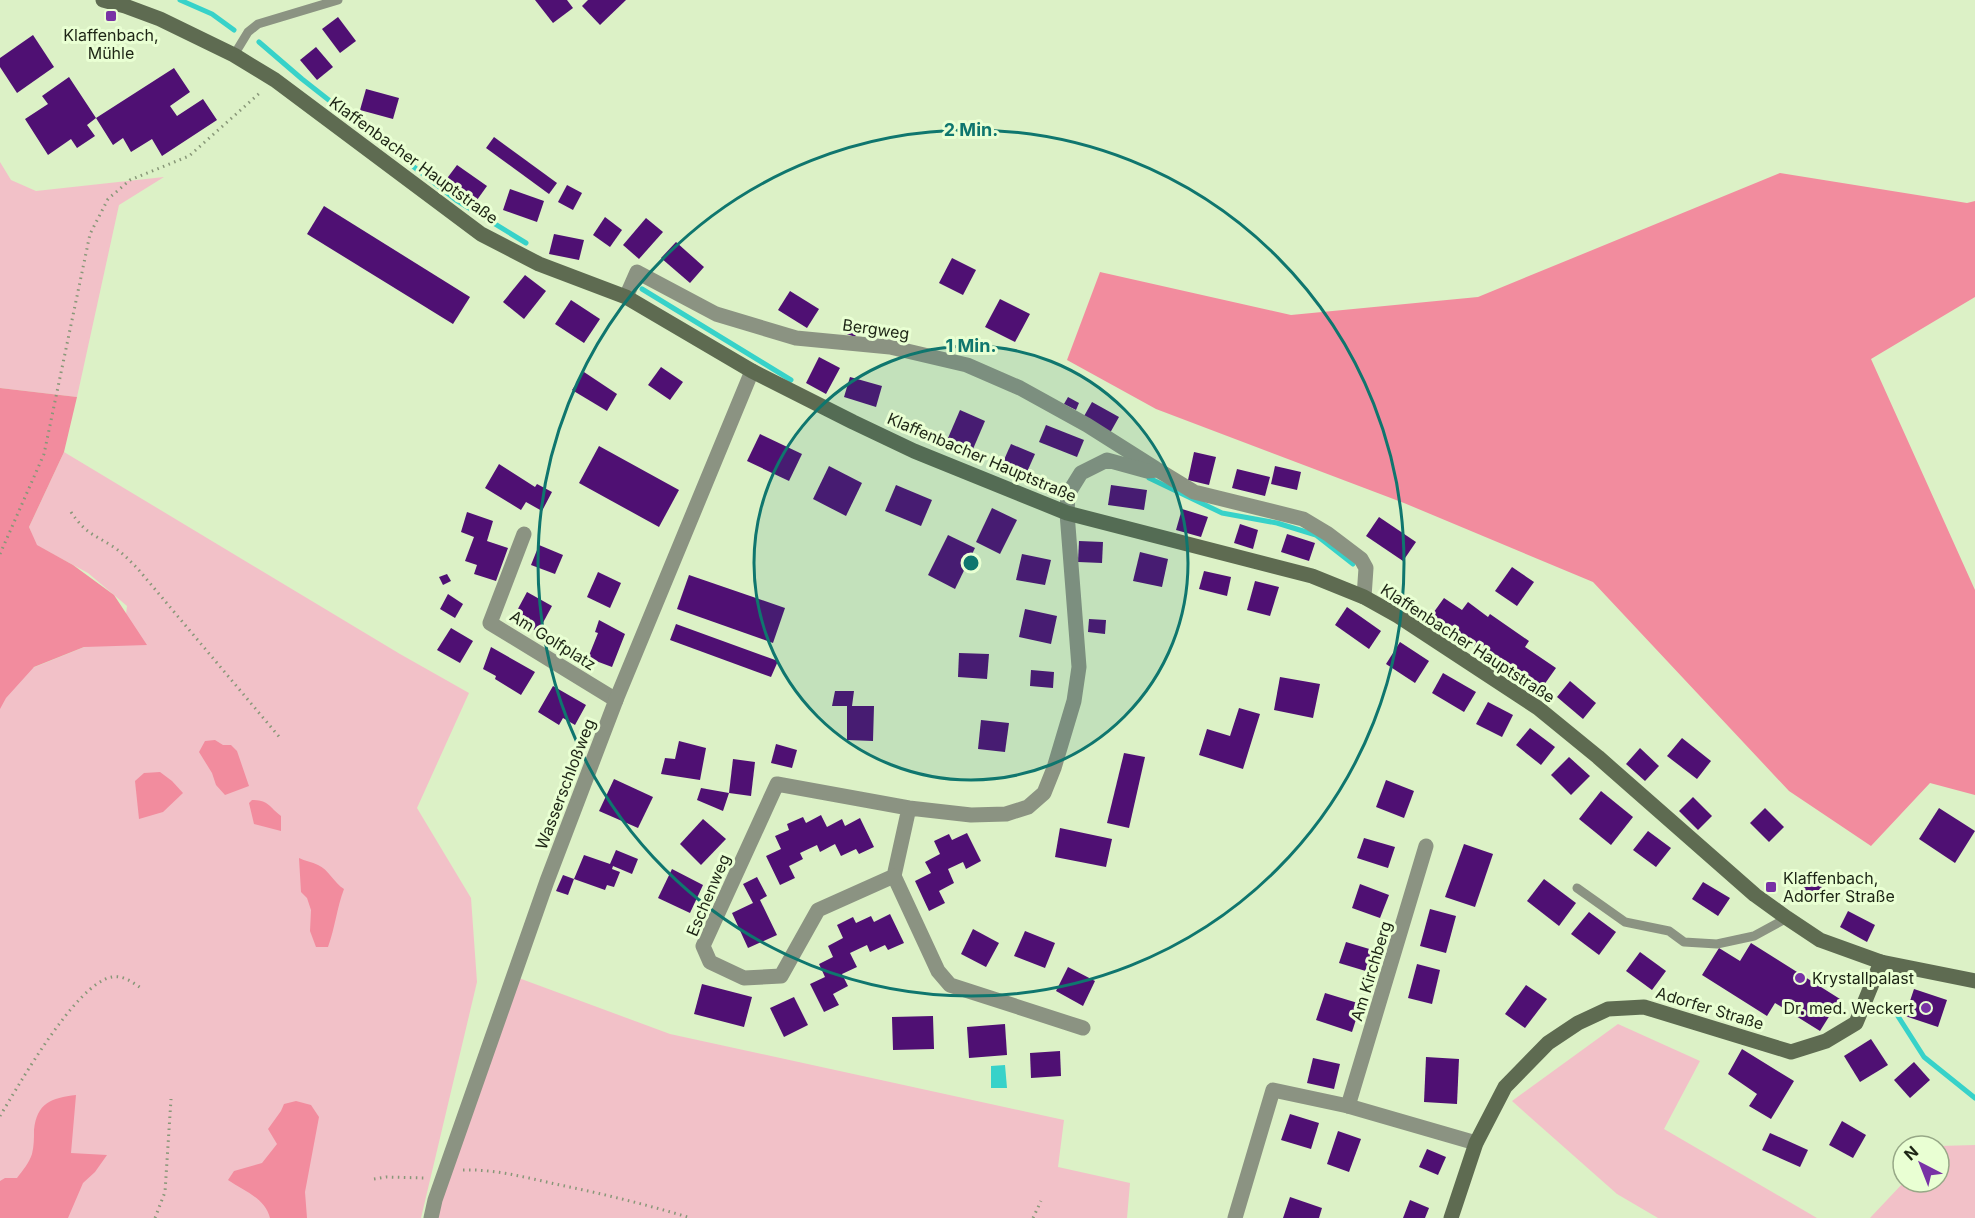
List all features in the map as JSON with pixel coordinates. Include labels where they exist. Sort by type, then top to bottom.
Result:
[{"type":"street","name":"Klaffenbacher Hauptstraße","points":[[103,0],[160,19],[234,55],[275,80],[480,234],[539,264],[626,297],[752,371],[914,451],[1067,513],[1312,576],[1364,597],[1398,616],[1538,708],[1598,757],[1755,895],[1820,940],[1881,962],[1975,981]]},
{"type":"street","name":"Bergweg","points":[[626,297],[637,272],[716,314],[796,338],[890,346],[968,365],[1020,388],[1087,425],[1194,492],[1304,519],[1329,534],[1361,559],[1366,568],[1364,597]]},
{"type":"street","name":"Wasserschloßweg","points":[[431,1218],[435,1200],[547,881],[616,700],[752,371]]},
{"type":"street","name":"Bergweg","points":[[1067,513],[1068,494],[1081,473],[1107,460],[1147,471],[1158,470]]},
{"type":"street","name":"Eschenweg","points":[[894,876],[818,910],[781,976],[744,978],[710,962],[703,946],[777,784],[909,808],[970,814],[1006,814],[1028,807],[1044,793],[1074,701],[1079,667],[1067,513]]},
{"type":"street","name":"Am Golfplatz","points":[[524,534],[490,622],[616,700]]},
{"type":"street","points":[[909,808],[894,876],[938,971],[950,985],[1083,1028]]},
{"type":"street","name":"Am Kirchberg","points":[[1348,1106],[1426,846]]},
{"type":"street","name":"Adorfer Straße","points":[[1451,1218],[1476,1143],[1504,1088],[1548,1043],[1578,1023],[1608,1009],[1644,1007],[1791,1052],[1826,1041],[1856,1023],[1881,962]]},
{"type":"street","points":[[1235,1218],[1273,1090],[1348,1106],[1476,1143]]},
{"type":"lane","points":[[234,55],[248,32],[258,24],[338,0]]},
{"type":"lane","points":[[1576,888],[1625,922],[1669,931],[1684,942],[1717,944],[1754,936],[1787,918]]},
{"type":"path","points":[[0,554],[44,454],[90,234],[108,199],[130,180],[189,156],[275,80]]},
{"type":"path","points":[[71,512],[88,533],[113,546],[138,569],[281,740]]},
{"type":"path","points":[[0,1116],[57,1026],[88,991],[107,978],[117,976],[141,988]]},
{"type":"path","points":[[155,1218],[165,1192],[171,1100]]},
{"type":"path","points":[[374,1179],[386,1177],[435,1179],[468,1170],[487,1170],[590,1191],[691,1218]]},
{"type":"path","points":[[1033,1218],[1041,1201]]},
{"type":"shaded area","points":[[0,162],[11,180],[36,191],[164,177],[119,205],[77,397],[0,388]]},
{"type":"shaded area","points":[[1780,173],[1967,203],[1975,201],[1975,297],[1871,359],[1975,590],[1975,795],[1930,783],[1871,846],[1789,791],[1593,582],[1404,503],[1156,409],[1067,360],[1100,272],[1291,315],[1478,297]]},
{"type":"shaded area","points":[[0,388],[77,397],[64,452],[29,527],[37,545],[73,565],[114,595],[147,645],[84,647],[34,667],[6,698],[0,709]]},
{"type":"shaded area","points":[[64,452],[469,693],[417,808],[471,898],[477,982],[421,1218],[0,1218],[0,681],[124,631],[127,606],[88,573],[36,545],[29,527]]},
{"type":"shaded area","points":[[215,740],[223,745],[231,745],[237,751],[249,786],[225,795],[216,785],[212,773],[199,752],[205,741]]},
{"type":"shaded area","points":[[160,772],[183,793],[163,812],[139,819],[135,781],[144,773]]},
{"type":"shaded area","points":[[252,800],[265,803],[281,816],[281,831],[254,824],[249,803]]},
{"type":"shaded area","points":[[299,858],[322,867],[344,889],[328,947],[316,947],[310,931],[311,910],[307,898],[301,892]]},
{"type":"shaded area","points":[[516,977],[670,1034],[1064,1120],[1058,1167],[1130,1183],[1127,1218],[436,1218]]},
{"type":"shaded area","points":[[1618,1024],[1700,1061],[1664,1129],[1817,1218],[1658,1218],[1617,1194],[1512,1101]]},
{"type":"shaded area","points":[[76,1095],[71,1153],[107,1155],[95,1172],[83,1183],[68,1218],[0,1218],[0,1181],[5,1178],[17,1178],[29,1160],[33,1151],[34,1130],[38,1114],[53,1100]]},
{"type":"shaded area","points":[[296,1101],[311,1105],[319,1117],[305,1192],[307,1218],[270,1218],[259,1200],[228,1180],[234,1171],[262,1163],[277,1144],[268,1129],[284,1104]]},
{"type":"shaded area","points":[[1975,1145],[1975,1218],[1870,1218],[1893,1194],[1951,1194],[1951,1146]]},
{"type":"water","points":[[1005,1065],[1007,1088],[991,1088],[991,1066]]},
{"type":"building","points":[[535,0],[567,0],[573,8],[553,23]]},
{"type":"building","points":[[588,0],[626,0],[600,25],[582,6]]},
{"type":"building","points":[[338,17],[356,41],[340,53],[322,29]]},
{"type":"building","points":[[33,35],[54,67],[17,93],[0,67],[0,58]]},
{"type":"building","points":[[316,47],[333,67],[317,80],[300,60]]},
{"type":"building","points":[[174,68],[190,92],[170,106],[177,116],[203,99],[217,120],[162,156],[152,139],[131,152],[123,138],[113,145],[96,118]]},
{"type":"building","points":[[69,77],[96,118],[87,125],[95,136],[77,148],[71,139],[48,155],[25,119],[48,104],[42,96]]},
{"type":"building","points":[[366,89],[399,98],[393,119],[360,110]]},
{"type":"building","points":[[494,137],[557,183],[549,194],[486,148]]},
{"type":"building","points":[[457,165],[487,186],[472,207],[442,185]]},
{"type":"building","points":[[567,185],[582,193],[573,210],[558,202]]},
{"type":"building","points":[[510,189],[544,201],[537,222],[503,210]]},
{"type":"building","points":[[324,206],[470,297],[453,324],[307,234]]},
{"type":"building","points":[[605,217],[622,230],[610,247],[593,235]]},
{"type":"building","points":[[646,218],[663,232],[639,259],[623,245]]},
{"type":"building","points":[[554,234],[584,240],[579,260],[549,254]]},
{"type":"building","points":[[676,242],[704,267],[690,283],[661,258]]},
{"type":"building","points":[[952,258],[976,270],[963,295],[939,283]]},
{"type":"building","points":[[525,275],[546,291],[524,319],[503,302]]},
{"type":"building","points":[[790,291],[819,309],[807,328],[778,310]]},
{"type":"building","points":[[1000,299],[1030,314],[1015,342],[985,327]]},
{"type":"building","points":[[571,300],[600,319],[584,343],[555,324]]},
{"type":"building","points":[[847,326],[858,330],[855,337],[844,333]]},
{"type":"building","points":[[819,357],[840,368],[826,394],[806,383]]},
{"type":"building","points":[[661,367],[683,382],[670,400],[648,385]]},
{"type":"building","points":[[584,372],[617,394],[607,411],[572,390]]},
{"type":"building","points":[[850,377],[882,386],[876,407],[844,397]]},
{"type":"building","points":[[1068,397],[1079,403],[1076,410],[1064,404]]},
{"type":"building","points":[[1092,402],[1119,417],[1110,433],[1083,418]]},
{"type":"building","points":[[960,410],[985,421],[970,456],[945,445]]},
{"type":"building","points":[[1046,425],[1084,440],[1077,457],[1039,442]]},
{"type":"building","points":[[760,434],[802,454],[789,481],[747,461]]},
{"type":"building","points":[[1011,444],[1035,454],[1023,481],[999,471]]},
{"type":"building","points":[[599,446],[679,490],[659,527],[579,483]]},
{"type":"building","points":[[1194,452],[1216,457],[1209,485],[1188,480]]},
{"type":"building","points":[[499,464],[535,487],[537,484],[552,492],[542,511],[526,502],[521,510],[485,488]]},
{"type":"building","points":[[829,466],[862,483],[846,516],[813,499]]},
{"type":"building","points":[[1275,466],[1301,472],[1297,490],[1271,484]]},
{"type":"building","points":[[1237,469],[1270,477],[1265,496],[1232,488]]},
{"type":"building","points":[[896,485],[932,500],[921,526],[885,511]]},
{"type":"building","points":[[1111,485],[1147,490],[1144,510],[1108,505]]},
{"type":"building","points":[[992,508],[1017,520],[1000,554],[976,542]]},
{"type":"building","points":[[1182,509],[1208,517],[1201,537],[1176,530]]},
{"type":"building","points":[[467,512],[493,521],[487,541],[508,548],[496,581],[474,574],[477,565],[465,561],[474,537],[461,532]]},
{"type":"building","points":[[1379,517],[1416,542],[1403,561],[1366,536]]},
{"type":"building","points":[[1240,524],[1258,530],[1253,549],[1234,543]]},
{"type":"building","points":[[1287,534],[1315,543],[1309,561],[1281,552]]},
{"type":"building","points":[[948,535],[975,548],[955,589],[928,575]]},
{"type":"building","points":[[1079,541],[1103,542],[1102,563],[1078,562]]},
{"type":"building","points":[[539,545],[563,555],[555,574],[531,565]]},
{"type":"building","points":[[1140,552],[1168,559],[1162,587],[1133,581]]},
{"type":"building","points":[[1022,554],[1051,560],[1045,585],[1016,580]]},
{"type":"building","points":[[1512,567],[1534,582],[1517,606],[1495,591]]},
{"type":"building","points":[[1204,571],[1231,577],[1227,596],[1199,589]]},
{"type":"building","points":[[598,572],[621,583],[610,608],[587,597]]},
{"type":"building","points":[[447,574],[451,581],[443,585],[439,577]]},
{"type":"building","points":[[689,575],[785,608],[773,643],[677,609]]},
{"type":"building","points":[[1255,581],[1279,587],[1270,616],[1247,610]]},
{"type":"building","points":[[527,592],[552,606],[538,632],[513,618]]},
{"type":"building","points":[[448,594],[463,604],[455,618],[440,609]]},
{"type":"building","points":[[1444,598],[1462,610],[1468,602],[1488,617],[1490,614],[1529,641],[1525,647],[1556,668],[1539,692],[1431,616]]},
{"type":"building","points":[[1347,607],[1381,631],[1369,649],[1335,625]]},
{"type":"building","points":[[1025,609],[1057,616],[1051,644],[1019,637]]},
{"type":"building","points":[[1089,619],[1106,620],[1105,634],[1088,632]]},
{"type":"building","points":[[599,620],[625,634],[612,667],[588,658],[598,633],[595,632]]},
{"type":"building","points":[[676,624],[778,661],[771,677],[670,640]]},
{"type":"building","points":[[451,628],[473,641],[460,663],[437,650]]},
{"type":"building","points":[[1400,642],[1429,661],[1415,683],[1386,664]]},
{"type":"building","points":[[491,647],[535,672],[521,695],[483,669]]},
{"type":"building","points":[[959,653],[989,654],[987,679],[958,677]]},
{"type":"building","points":[[1031,670],[1054,672],[1053,688],[1030,686]]},
{"type":"building","points":[[1443,673],[1476,692],[1464,712],[1432,693]]},
{"type":"building","points":[[1280,677],[1320,684],[1313,718],[1274,710]]},
{"type":"building","points":[[1570,681],[1596,703],[1583,719],[1557,697]]},
{"type":"building","points":[[553,686],[586,705],[575,725],[563,718],[559,725],[538,712]]},
{"type":"building","points":[[835,691],[854,691],[852,706],[874,706],[873,741],[847,740],[847,706],[832,706]]},
{"type":"building","points":[[1488,702],[1513,715],[1502,737],[1476,724]]},
{"type":"building","points":[[1239,708],[1260,714],[1243,769],[1199,755],[1207,729],[1230,736]]},
{"type":"building","points":[[981,720],[1009,723],[1005,752],[978,749]]},
{"type":"building","points":[[1530,728],[1555,747],[1541,765],[1516,745]]},
{"type":"building","points":[[1682,738],[1711,761],[1697,779],[1667,756]]},
{"type":"building","points":[[679,741],[706,748],[700,780],[661,774],[665,758],[675,759]]},
{"type":"building","points":[[776,744],[797,750],[792,768],[771,763]]},
{"type":"building","points":[[1640,748],[1659,766],[1645,781],[1626,764]]},
{"type":"building","points":[[1124,753],[1145,757],[1129,828],[1107,823]]},
{"type":"building","points":[[1569,757],[1590,776],[1571,795],[1551,775]]},
{"type":"building","points":[[733,759],[755,762],[751,796],[729,793]]},
{"type":"building","points":[[614,779],[653,797],[638,828],[599,811]]},
{"type":"building","points":[[1386,780],[1414,791],[1404,818],[1376,807]]},
{"type":"building","points":[[701,788],[729,793],[723,811],[697,800]]},
{"type":"building","points":[[1601,791],[1633,817],[1611,845],[1579,819]]},
{"type":"building","points":[[1693,797],[1712,816],[1698,830],[1679,811]]},
{"type":"building","points":[[1765,808],[1784,827],[1769,842],[1750,823]]},
{"type":"building","points":[[1939,808],[1975,831],[1955,863],[1919,839]]},
{"type":"building","points":[[821,815],[827,827],[842,819],[845,826],[860,818],[874,847],[859,854],[856,849],[841,856],[835,844],[820,852],[817,845],[800,853],[803,859],[789,866],[795,878],[780,885],[766,856],[781,849],[775,836],[789,830],[787,824],[803,817],[806,823]]},
{"type":"building","points":[[703,819],[726,839],[701,865],[680,844]]},
{"type":"building","points":[[1060,828],[1112,839],[1106,867],[1055,857]]},
{"type":"building","points":[[1648,831],[1671,848],[1656,867],[1633,850]]},
{"type":"building","points":[[967,833],[981,861],[966,869],[963,862],[948,869],[954,883],[939,891],[945,903],[929,911],[915,881],[931,873],[925,862],[940,854],[934,841],[949,834],[952,840]]},
{"type":"building","points":[[1364,838],[1395,847],[1388,868],[1357,858]]},
{"type":"building","points":[[1464,844],[1493,854],[1475,907],[1445,897]]},
{"type":"building","points":[[616,850],[638,859],[632,874],[613,866],[612,869],[620,872],[614,887],[607,885],[605,890],[574,879],[584,855],[610,864]]},
{"type":"building","points":[[672,869],[703,885],[690,913],[658,898]]},
{"type":"building","points":[[1812,872],[1829,894],[1816,904],[1799,882]]},
{"type":"building","points":[[563,875],[574,879],[568,895],[556,891]]},
{"type":"building","points":[[757,877],[767,896],[760,900],[777,935],[748,948],[732,913],[753,903],[743,884]]},
{"type":"building","points":[[1544,879],[1576,903],[1559,926],[1527,901]]},
{"type":"building","points":[[1703,882],[1730,898],[1718,916],[1692,899]]},
{"type":"building","points":[[1360,884],[1389,895],[1380,918],[1352,908]]},
{"type":"building","points":[[1430,909],[1456,916],[1446,953],[1420,946]]},
{"type":"building","points":[[1848,911],[1875,925],[1867,942],[1840,927]]},
{"type":"building","points":[[1589,912],[1616,932],[1599,955],[1571,934]]},
{"type":"building","points":[[890,914],[904,943],[888,950],[885,945],[870,952],[867,945],[850,953],[857,967],[842,974],[848,986],[833,994],[839,1005],[824,1012],[810,984],[825,977],[819,964],[833,957],[828,946],[843,938],[837,925],[853,917],[856,923],[871,916],[874,922]]},
{"type":"building","points":[[973,929],[999,943],[986,967],[961,954]]},
{"type":"building","points":[[1025,931],[1055,943],[1045,968],[1014,956]]},
{"type":"building","points":[[1346,942],[1376,951],[1369,972],[1339,963]]},
{"type":"building","points":[[1751,943],[1840,999],[1820,1031],[1775,1003],[1767,1016],[1702,975],[1719,948],[1740,961]]},
{"type":"building","points":[[1640,952],[1666,971],[1652,990],[1626,971]]},
{"type":"building","points":[[1417,964],[1440,970],[1432,1004],[1408,998]]},
{"type":"building","points":[[1068,967],[1095,981],[1083,1006],[1056,991]]},
{"type":"building","points":[[702,984],[752,997],[744,1027],[694,1014]]},
{"type":"building","points":[[1526,985],[1547,999],[1525,1028],[1505,1014]]},
{"type":"building","name":"Dr. med. Weckert","points":[[1914,989],[1947,1000],[1938,1027],[1905,1016]]},
{"type":"building","points":[[1325,993],[1361,1004],[1352,1032],[1316,1020]]},
{"type":"building","points":[[794,997],[808,1025],[784,1037],[770,1008]]},
{"type":"building","points":[[933,1016],[934,1049],[893,1050],[892,1017]]},
{"type":"building","points":[[1005,1024],[1007,1055],[969,1058],[967,1027]]},
{"type":"building","points":[[1871,1039],[1888,1065],[1860,1082],[1844,1056]]},
{"type":"building","points":[[1742,1049],[1794,1081],[1771,1119],[1749,1106],[1757,1094],[1728,1074]]},
{"type":"building","points":[[1060,1051],[1061,1076],[1031,1078],[1030,1053]]},
{"type":"building","points":[[1426,1057],[1459,1059],[1457,1104],[1424,1102]]},
{"type":"building","points":[[1313,1058],[1340,1064],[1334,1089],[1307,1083]]},
{"type":"building","points":[[1914,1062],[1930,1080],[1910,1098],[1894,1080]]},
{"type":"building","points":[[1290,1114],[1319,1123],[1311,1149],[1281,1140]]},
{"type":"building","points":[[1842,1121],[1866,1135],[1853,1158],[1829,1145]]},
{"type":"building","points":[[1338,1131],[1361,1139],[1349,1172],[1327,1164]]},
{"type":"building","points":[[1770,1133],[1808,1150],[1800,1167],[1762,1150]]},
{"type":"building","points":[[1427,1149],[1446,1157],[1438,1175],[1419,1167]]},
{"type":"building","points":[[1290,1197],[1322,1208],[1319,1218],[1283,1218]]},
{"type":"building","points":[[1410,1200],[1429,1208],[1425,1218],[1403,1218]]},
{"type":"waterway","points":[[180,0],[212,14],[234,30]]},
{"type":"waterway","points":[[259,42],[302,79],[456,200],[526,243]]},
{"type":"waterway","points":[[642,289],[791,380]]},
{"type":"waterway","points":[[1149,478],[1222,513],[1277,523],[1316,535],[1353,564]]},
{"type":"waterway","points":[[1894,1010],[1924,1057],[1975,1098]]},
{"type":"place","name":"Klaffenbach, Mühle","points":[[111,16]]},
{"type":"place","name":"Klaffenbach, Adorfer Straße","points":[[1771,887]]},
{"type":"place","name":"Krystallpalast","points":[[1800,978]]},
{"type":"place","name":"Dr. med. Weckert","points":[[1926,1008]]}]
